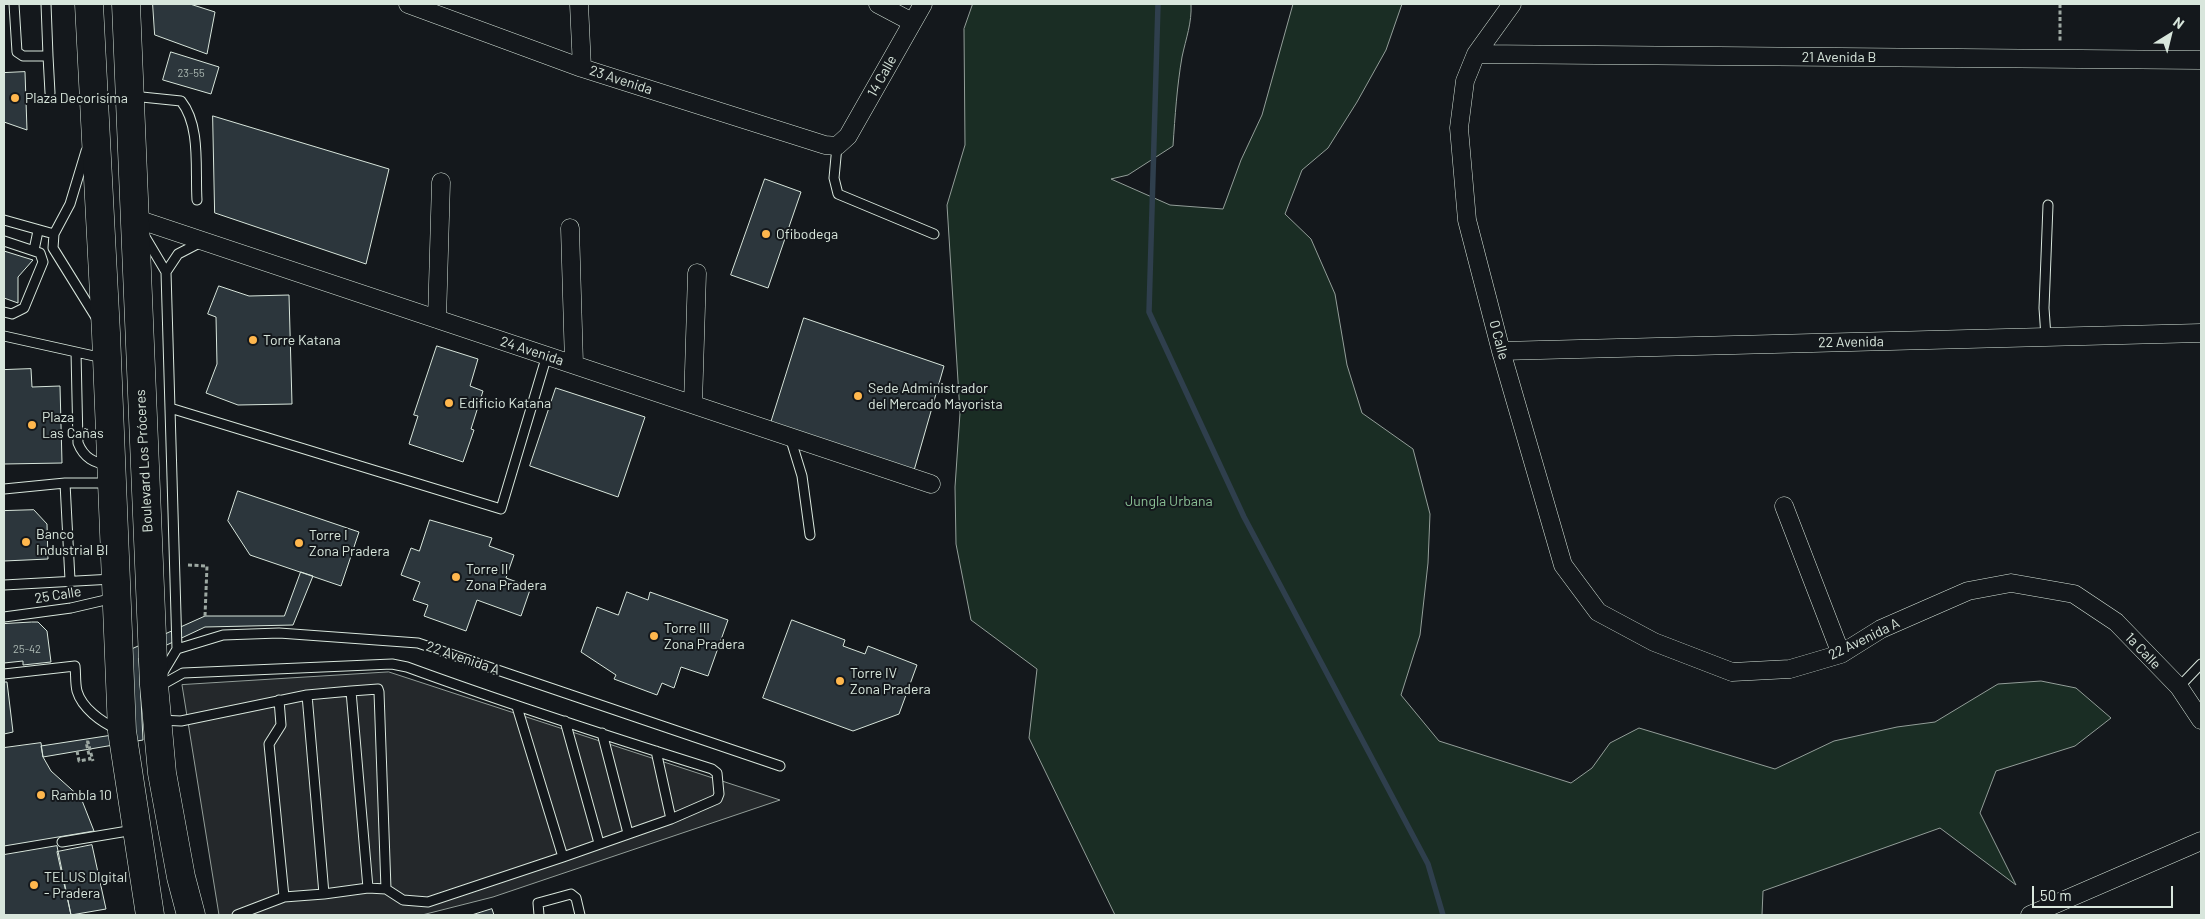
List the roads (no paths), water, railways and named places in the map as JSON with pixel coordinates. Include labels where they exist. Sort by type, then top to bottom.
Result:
[{"type":"highway","points":[[89,4],[122,731],[150,915]]},
{"type":"highway","name":"Boulevard Los Próceres","points":[[126,4],[155,687],[162,773],[181,877],[191,915]]},
{"type":"street","name":"23 Avenida","points":[[408,4],[582,68],[825,145],[837,146]]},
{"type":"street","points":[[579,4],[582,68]]},
{"type":"street","points":[[878,4],[912,22]]},
{"type":"street","name":"14 Calle","points":[[837,146],[848,136],[923,4]]},
{"type":"street","name":"0 Calle","points":[[1512,4],[1476,54],[1465,81],[1460,119],[1462,172],[1467,220],[1501,351],[1564,565],[1598,612],[1654,642]]},
{"type":"street","name":"21 Avenida B","points":[[1476,54],[2201,60]]},
{"type":"street","points":[[437,318],[441,182]]},
{"type":"street","name":"24 Avenida","points":[[134,218],[931,484]]},
{"type":"street","points":[[570,228],[574,364]]},
{"type":"street","points":[[693,404],[696,273]]},
{"type":"street","name":"22 Avenida","points":[[1501,351],[2201,333]]},
{"type":"street","points":[[1784,506],[1841,654]]},
{"type":"street","name":"22 Avenida A","points":[[1654,642],[1732,672],[1790,669],[1841,654],[1881,629],[1968,592],[2011,584],[2074,594]]},
{"type":"street","name":"1a Calle","points":[[2074,594],[2116,622],[2179,687],[2201,720]]},
{"type":"street","points":[[2030,915],[2201,841]]},
{"type":"lane","points":[[14,4],[17,52],[23,56],[48,56]]},
{"type":"lane","points":[[46,4],[50,93]]},
{"type":"lane","points":[[129,96],[181,101],[188,110],[193,127],[197,200]]},
{"type":"lane","points":[[4,336],[76,352],[106,346],[53,248],[54,234],[70,204],[95,122]]},
{"type":"lane","points":[[837,146],[834,178],[838,194],[934,234]]},
{"type":"lane","points":[[2046,337],[2044,308],[2048,205]]},
{"type":"lane","points":[[134,218],[166,272],[178,649],[155,687]]},
{"type":"lane","points":[[4,220],[54,234]]},
{"type":"lane","points":[[34,250],[38,231]]},
{"type":"lane","points":[[4,241],[40,253],[43,262],[24,308],[12,314],[4,312]]},
{"type":"lane","points":[[166,272],[178,254],[203,241]]},
{"type":"lane","points":[[76,352],[78,443],[82,452],[111,474]]},
{"type":"lane","points":[[170,408],[501,509],[547,355]]},
{"type":"lane","points":[[790,436],[802,476],[810,535]]},
{"type":"lane","points":[[4,489],[65,483],[111,474]]},
{"type":"lane","points":[[65,483],[70,580]]},
{"type":"lane","points":[[4,585],[70,580],[116,588]]},
{"type":"lane","name":"25 Calle","points":[[4,616],[71,608],[116,588]]},
{"type":"lane","name":"22 Avenida A","points":[[178,649],[223,635],[279,633],[418,643],[780,766]]},
{"type":"lane","points":[[155,687],[183,673],[392,664],[407,667],[517,707],[565,720],[712,769],[717,773],[719,794],[717,799],[671,819],[599,843],[563,858],[428,902],[404,900],[386,889],[368,888],[284,897],[237,915]]},
{"type":"lane","points":[[2179,687],[2201,664]]},
{"type":"lane","points":[[4,674],[75,666],[77,691],[85,704],[108,725],[122,731]]},
{"type":"lane","points":[[158,720],[181,721],[307,694],[378,689],[386,889]]},
{"type":"lane","points":[[351,690],[368,888]]},
{"type":"lane","points":[[307,694],[324,894]]},
{"type":"lane","points":[[279,700],[281,725],[269,744],[284,897]]},
{"type":"lane","points":[[517,707],[563,858]]},
{"type":"lane","points":[[565,720],[599,843]]},
{"type":"lane","points":[[602,733],[628,833]]},
{"type":"lane","points":[[656,751],[671,819]]},
{"type":"lane","points":[[62,842],[136,830]]},
{"type":"lane","points":[[539,915],[538,902],[571,894],[576,898],[580,915]]},
{"type":"waterway","points":[[1158,4],[1149,312],[1244,517],[1428,864],[1443,915]]},
{"type":"place","name":"Plaza Decorisíma","points":[[15,98]]},
{"type":"place","name":"Ofibodega","points":[[766,234]]},
{"type":"place","name":"Torre Katana","points":[[253,340]]},
{"type":"place","name":"Sede Administrador del Mercado Mayorista","points":[[858,396]]},
{"type":"place","name":"Edificio Katana","points":[[449,403]]},
{"type":"place","name":"Plaza Las Cañas","points":[[32,425]]},
{"type":"place","name":"Banco Industrial BI","points":[[26,542]]},
{"type":"place","name":"Torre I Zona Pradera","points":[[299,543]]},
{"type":"place","name":"Torre II Zona Pradera","points":[[456,577]]},
{"type":"place","name":"Torre III Zona Pradera","points":[[654,636]]},
{"type":"place","name":"Torre IV Zona Pradera","points":[[840,681]]},
{"type":"place","name":"Rambla 10","points":[[41,795]]},
{"type":"place","name":"TELUS DIgital - Pradera","points":[[34,885]]},
{"type":"park label","name":"Jungla Urbana","points":[[1169,501]]}]
